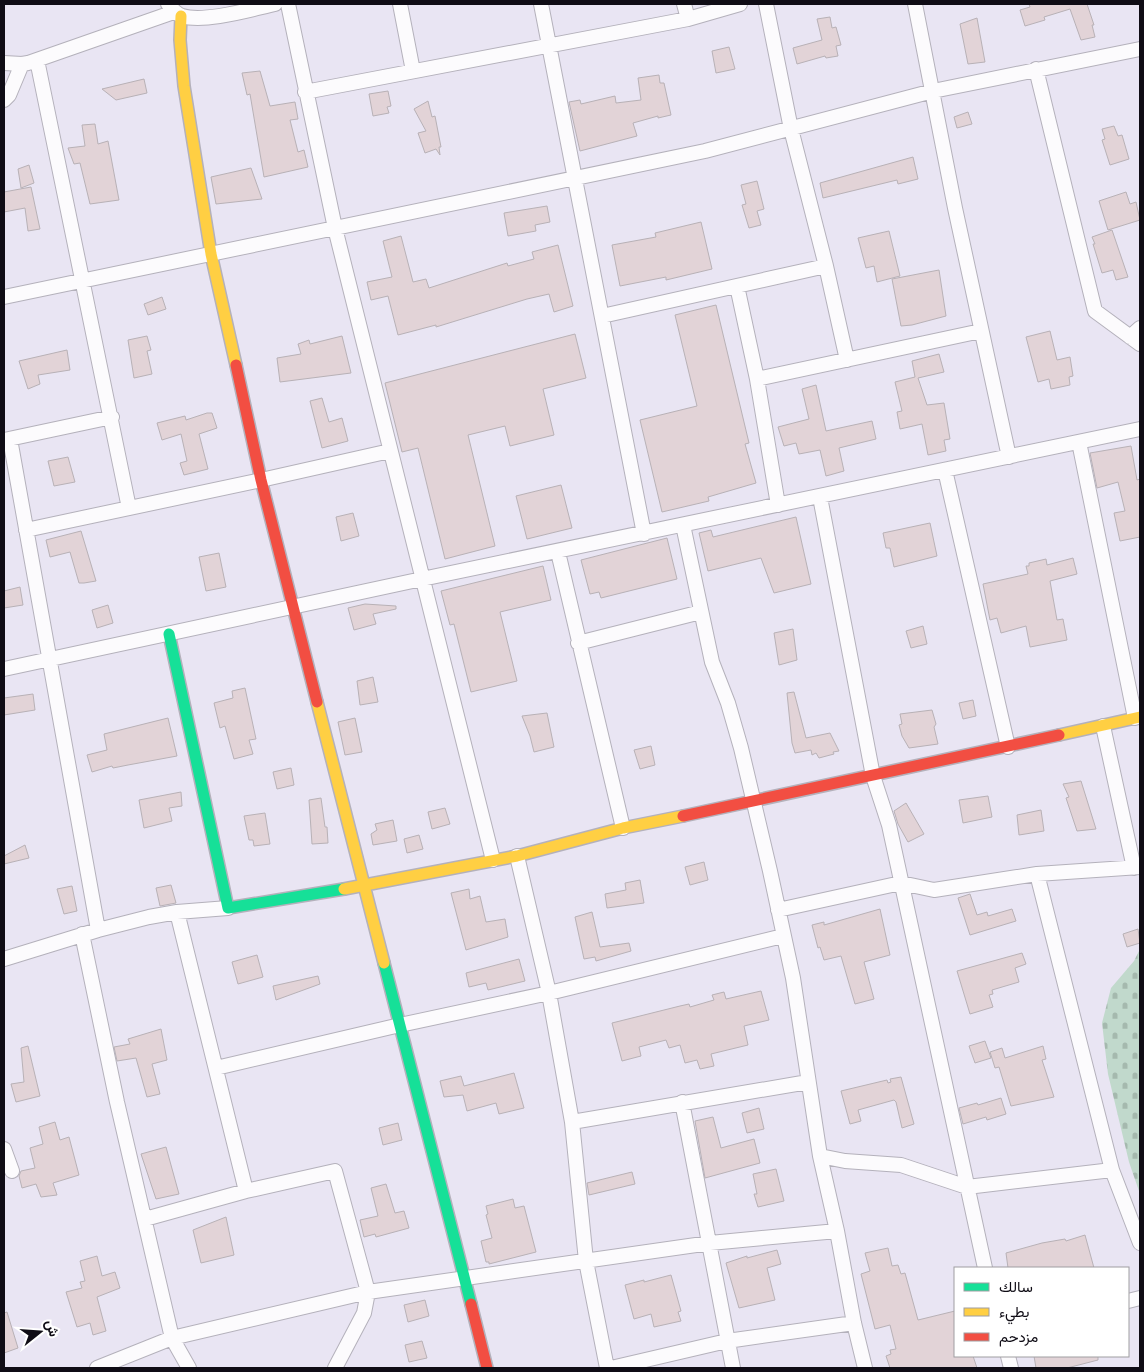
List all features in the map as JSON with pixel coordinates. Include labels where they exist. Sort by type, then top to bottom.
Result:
[{"type":"street","points":[[4,63],[22,64],[37,60],[175,11],[200,18],[230,14],[275,4]]},
{"type":"street","points":[[288,4],[335,228],[492,860]]},
{"type":"street","points":[[400,4],[413,71]]},
{"type":"street","points":[[541,4],[644,534]]},
{"type":"street","points":[[684,4],[688,19]]},
{"type":"street","points":[[305,92],[688,19],[740,4]]},
{"type":"street","points":[[766,4],[791,129],[826,266],[847,360]]},
{"type":"street","points":[[915,4],[981,331],[1009,457]]},
{"type":"street","points":[[175,11],[180,40],[184,86],[211,254],[261,480],[488,1368]]},
{"type":"street","points":[[4,297],[705,152],[933,90],[1140,49]]},
{"type":"street","points":[[37,60],[112,417],[129,508]]},
{"type":"street","points":[[4,100],[9,95],[22,64]]},
{"type":"street","points":[[1036,69],[1095,311],[1137,336]]},
{"type":"street","points":[[602,316],[826,266]]},
{"type":"street","points":[[737,286],[757,379],[778,505]]},
{"type":"street","points":[[757,379],[981,331]]},
{"type":"street","points":[[98,930],[26,530],[7,439],[112,417]]},
{"type":"street","points":[[4,669],[422,579],[1140,429]]},
{"type":"street","points":[[4,959],[82,934],[178,912],[228,908],[364,886],[517,856],[623,828],[754,802],[1138,718],[1079,442]]},
{"type":"street","points":[[26,530],[261,480],[390,450]]},
{"type":"street","points":[[945,470],[1008,747]]},
{"type":"street","points":[[820,496],[873,776],[890,825],[985,1267]]},
{"type":"street","points":[[684,525],[712,662],[728,703],[742,748],[793,978],[820,1156],[837,1231],[854,1323],[866,1368]]},
{"type":"street","points":[[558,552],[623,828]]},
{"type":"street","points":[[578,643],[701,612]]},
{"type":"street","points":[[169,634],[228,908]]},
{"type":"street","points":[[778,910],[901,883],[934,890],[1036,874],[1137,868],[1103,726]]},
{"type":"street","points":[[517,856],[549,993],[572,1122],[586,1261],[607,1368]]},
{"type":"street","points":[[1036,874],[1112,1170],[1140,1243]]},
{"type":"street","points":[[178,912],[246,1191]]},
{"type":"street","points":[[82,934],[98,1014],[172,1338],[189,1368]]},
{"type":"street","points":[[216,1068],[400,1025],[549,993],[783,936]]},
{"type":"street","points":[[572,1122],[808,1082]]},
{"type":"street","points":[[682,1102],[733,1368]]},
{"type":"street","points":[[4,1149],[12,1171]]},
{"type":"street","points":[[820,1156],[844,1161],[901,1165],[967,1187],[1112,1170]]},
{"type":"street","points":[[144,1220],[246,1191],[335,1171],[368,1292],[364,1313],[335,1368]]},
{"type":"street","points":[[97,1368],[172,1338],[368,1292],[710,1243],[837,1231]]},
{"type":"street","points":[[611,1368],[727,1341],[854,1323]]},
{"type":"green space","points":[[1140,949],[1140,1194],[1129,1162],[1108,1074],[1102,1023],[1111,988],[1134,961]]},
{"type":"building","points":[[1029,4],[1087,4],[1094,25],[1092,25],[1095,37],[1081,40],[1070,9],[1044,17],[1045,20],[1025,26],[1020,10],[1030,7]]},
{"type":"building","points":[[830,17],[832,28],[836,27],[841,45],[836,46],[838,56],[826,58],[825,56],[797,64],[793,48],[822,40],[817,19]]},
{"type":"building","points":[[977,18],[985,62],[968,64],[960,24]]},
{"type":"building","points":[[729,47],[735,69],[716,73],[712,51]]},
{"type":"building","points":[[260,71],[270,106],[295,102],[298,119],[290,120],[298,152],[304,150],[308,167],[264,177],[250,94],[247,95],[242,73]]},
{"type":"building","points":[[659,75],[660,83],[664,83],[671,115],[658,118],[658,116],[633,123],[637,136],[580,151],[569,102],[580,100],[581,104],[615,96],[616,103],[641,100],[638,78]]},
{"type":"building","points":[[144,79],[147,93],[116,100],[102,89]]},
{"type":"building","points":[[388,91],[391,106],[387,107],[389,113],[373,116],[369,94]]},
{"type":"building","points":[[428,101],[432,117],[435,116],[441,147],[439,147],[440,155],[436,149],[425,153],[418,133],[426,131],[414,109]]},
{"type":"building","points":[[968,112],[972,124],[957,128],[954,117]]},
{"type":"building","points":[[95,124],[98,144],[108,141],[119,200],[90,204],[80,163],[74,164],[68,148],[85,146],[82,125]]},
{"type":"building","points":[[1114,126],[1118,136],[1122,135],[1129,159],[1110,165],[1102,140],[1105,139],[1102,129]]},
{"type":"building","points":[[913,157],[918,179],[898,184],[897,180],[823,198],[820,183]]},
{"type":"building","points":[[29,165],[34,183],[21,188],[18,169]]},
{"type":"building","points":[[251,168],[262,199],[216,204],[211,177]]},
{"type":"building","points":[[757,181],[764,209],[757,211],[761,225],[749,228],[742,205],[746,204],[741,185]]},
{"type":"building","points":[[31,187],[40,229],[28,231],[25,208],[4,212],[4,192]]},
{"type":"building","points":[[1126,192],[1130,204],[1136,202],[1140,220],[1108,230],[1099,201]]},
{"type":"building","points":[[547,206],[550,222],[535,225],[536,231],[508,236],[504,213]]},
{"type":"building","points":[[701,222],[712,269],[666,280],[666,277],[620,286],[612,245],[656,237],[655,233]]},
{"type":"building","points":[[1112,230],[1128,277],[1116,280],[1113,270],[1102,273],[1092,237]]},
{"type":"building","points":[[889,231],[900,276],[877,282],[874,266],[866,268],[858,238]]},
{"type":"building","points":[[401,236],[413,282],[426,279],[429,288],[507,263],[508,266],[534,259],[532,252],[558,245],[573,306],[554,312],[549,294],[436,327],[436,325],[398,335],[388,296],[371,300],[367,282],[392,277],[383,241]]},
{"type":"building","points":[[939,270],[946,316],[901,326],[892,279]]},
{"type":"building","points":[[162,297],[166,309],[148,315],[144,304]]},
{"type":"building","points":[[716,305],[749,443],[745,444],[756,483],[708,497],[709,501],[662,512],[640,420],[697,406],[675,315]]},
{"type":"building","points":[[1050,331],[1057,360],[1070,357],[1073,376],[1069,377],[1070,385],[1051,389],[1049,379],[1038,382],[1026,337]]},
{"type":"building","points":[[575,334],[586,378],[543,389],[554,435],[510,446],[505,426],[468,435],[495,546],[445,559],[418,448],[402,452],[385,383]]},
{"type":"building","points":[[147,336],[151,350],[147,351],[152,374],[134,378],[128,340]]},
{"type":"building","points":[[342,336],[351,373],[280,382],[277,358],[301,354],[298,344],[309,340],[310,344]]},
{"type":"building","points":[[67,350],[70,370],[38,375],[40,384],[28,389],[19,361]]},
{"type":"building","points":[[939,354],[944,372],[918,378],[927,405],[944,403],[950,439],[944,440],[946,451],[928,455],[922,424],[900,429],[897,412],[902,411],[895,382],[915,377],[912,361]]},
{"type":"building","points":[[816,385],[826,431],[872,421],[876,439],[839,448],[844,471],[826,476],[820,450],[799,454],[796,443],[784,446],[778,427],[809,419],[802,389]]},
{"type":"building","points":[[322,398],[329,422],[342,418],[348,441],[322,448],[310,401]]},
{"type":"building","points":[[212,413],[217,428],[199,434],[208,469],[184,475],[180,463],[187,461],[181,434],[162,440],[157,423],[185,416],[186,420]]},
{"type":"building","points":[[1131,446],[1137,480],[1140,479],[1140,537],[1120,541],[1114,513],[1125,511],[1118,482],[1097,488],[1090,453]]},
{"type":"building","points":[[68,457],[75,482],[54,486],[48,461]]},
{"type":"building","points":[[561,485],[572,528],[527,539],[516,496]]},
{"type":"building","points":[[353,513],[359,536],[341,541],[336,517]]},
{"type":"building","points":[[796,517],[811,584],[774,593],[761,558],[708,571],[699,533],[711,530],[713,537]]},
{"type":"building","points":[[930,523],[937,556],[894,567],[890,548],[886,548],[883,533]]},
{"type":"building","points":[[81,531],[96,581],[79,583],[70,552],[50,557],[46,540]]},
{"type":"building","points":[[667,538],[677,579],[601,598],[599,592],[590,594],[581,560]]},
{"type":"building","points":[[219,553],[226,587],[206,591],[199,557]]},
{"type":"building","points":[[1073,558],[1077,574],[1050,581],[1057,620],[1063,619],[1067,640],[1030,647],[1026,626],[1001,633],[997,618],[990,620],[983,584],[1028,574],[1026,566],[1029,566],[1029,563],[1046,559],[1047,565]]},
{"type":"building","points":[[543,566],[551,600],[500,612],[517,681],[471,692],[454,624],[450,625],[441,591]]},
{"type":"building","points":[[20,587],[23,605],[4,608],[4,591]]},
{"type":"building","points":[[365,604],[396,606],[396,609],[373,614],[376,624],[354,630],[348,608]]},
{"type":"building","points":[[108,605],[113,623],[97,628],[92,610]]},
{"type":"building","points":[[923,626],[927,644],[911,648],[906,631]]},
{"type":"building","points":[[793,629],[797,660],[779,665],[774,633]]},
{"type":"building","points":[[373,677],[378,702],[360,705],[357,681]]},
{"type":"building","points":[[245,688],[256,739],[249,740],[253,754],[234,759],[225,726],[220,728],[214,703],[233,698],[232,691]]},
{"type":"building","points":[[794,692],[806,738],[830,733],[839,751],[819,758],[816,753],[812,755],[811,750],[795,753],[792,743],[787,693]]},
{"type":"building","points":[[33,694],[35,710],[4,715],[4,698]]},
{"type":"building","points":[[973,700],[976,716],[963,719],[959,703]]},
{"type":"building","points":[[932,710],[936,724],[934,727],[938,744],[909,748],[902,736],[899,725],[902,724],[900,714]]},
{"type":"building","points":[[547,713],[554,747],[534,752],[522,716]]},
{"type":"building","points":[[168,718],[177,756],[113,768],[112,766],[92,772],[87,755],[107,750],[104,734]]},
{"type":"building","points":[[355,718],[362,752],[345,755],[338,722]]},
{"type":"building","points":[[651,746],[655,765],[640,769],[634,750]]},
{"type":"building","points":[[291,768],[294,785],[277,789],[273,772]]},
{"type":"building","points":[[1081,781],[1096,829],[1077,831],[1066,798],[1069,797],[1063,784]]},
{"type":"building","points":[[181,792],[182,806],[169,808],[172,821],[144,828],[139,800]]},
{"type":"building","points":[[988,796],[992,817],[963,823],[959,800]]},
{"type":"building","points":[[321,798],[328,843],[312,844],[309,800]]},
{"type":"building","points":[[906,803],[924,834],[908,842],[898,824],[894,811]]},
{"type":"building","points":[[445,808],[450,824],[432,829],[428,812]]},
{"type":"building","points":[[1041,810],[1044,831],[1019,835],[1017,815]]},
{"type":"building","points":[[265,813],[270,844],[254,846],[253,840],[249,840],[244,816]]},
{"type":"building","points":[[393,820],[397,841],[373,845],[371,834],[377,830],[375,824]]},
{"type":"building","points":[[419,835],[423,849],[407,853],[404,839]]},
{"type":"building","points":[[25,845],[29,858],[4,864],[4,856]]},
{"type":"building","points":[[704,862],[708,880],[690,885],[685,867]]},
{"type":"building","points":[[640,880],[644,903],[607,908],[605,894],[626,890],[625,883]]},
{"type":"building","points":[[171,885],[176,903],[160,906],[156,888]]},
{"type":"building","points":[[72,886],[77,911],[64,914],[57,889]]},
{"type":"building","points":[[469,889],[470,899],[480,896],[486,922],[505,919],[508,937],[466,950],[451,893]]},
{"type":"building","points":[[970,894],[977,915],[987,912],[988,916],[1012,909],[1016,921],[970,935],[958,898]]},
{"type":"building","points":[[880,909],[890,955],[864,962],[874,999],[855,1004],[841,956],[824,960],[820,947],[818,948],[812,925],[824,922],[824,925]]},
{"type":"building","points":[[592,912],[600,947],[629,943],[631,951],[596,961],[595,957],[584,959],[575,917]]},
{"type":"building","points":[[1138,929],[1140,943],[1127,947],[1123,934]]},
{"type":"building","points":[[1022,953],[1026,964],[1015,968],[1019,982],[992,990],[993,994],[989,995],[993,1007],[970,1014],[957,971]]},
{"type":"building","points":[[257,955],[263,977],[238,984],[232,962]]},
{"type":"building","points":[[519,959],[525,981],[488,990],[486,983],[469,987],[466,973]]},
{"type":"building","points":[[318,976],[320,984],[276,1000],[273,986]]},
{"type":"building","points":[[761,991],[769,1020],[744,1026],[748,1045],[711,1054],[714,1066],[700,1069],[697,1060],[685,1063],[680,1045],[669,1048],[666,1040],[639,1047],[641,1056],[622,1061],[612,1023],[689,1004],[690,1007],[714,1000],[712,995],[724,992],[726,999]]},
{"type":"building","points":[[161,1029],[167,1060],[152,1064],[160,1094],[147,1097],[136,1058],[117,1061],[114,1047],[130,1044],[128,1039]]},
{"type":"building","points":[[985,1041],[991,1058],[975,1063],[969,1046]]},
{"type":"building","points":[[28,1046],[40,1096],[16,1102],[11,1084],[24,1082],[21,1048]]},
{"type":"building","points":[[1043,1046],[1046,1059],[1042,1060],[1054,1097],[1011,1106],[999,1067],[995,1068],[990,1052],[1002,1048],[1005,1058]]},
{"type":"building","points":[[514,1073],[524,1108],[499,1114],[496,1103],[467,1111],[463,1095],[444,1097],[440,1081],[461,1076],[464,1086]]},
{"type":"building","points":[[901,1077],[914,1124],[902,1128],[894,1100],[858,1110],[861,1121],[850,1124],[841,1091],[887,1080],[888,1083],[891,1082],[890,1079]]},
{"type":"building","points":[[1001,1098],[1006,1114],[987,1120],[986,1117],[963,1124],[959,1108]]},
{"type":"building","points":[[759,1108],[764,1129],[747,1133],[742,1113]]},
{"type":"building","points":[[713,1117],[721,1148],[754,1139],[760,1163],[705,1178],[695,1121]]},
{"type":"building","points":[[55,1122],[60,1140],[69,1137],[79,1175],[53,1183],[57,1195],[41,1197],[36,1184],[22,1188],[19,1176],[21,1171],[35,1168],[30,1148],[43,1144],[39,1127]]},
{"type":"building","points":[[398,1123],[402,1140],[383,1145],[379,1128]]},
{"type":"building","points":[[166,1147],[179,1194],[156,1199],[141,1154]]},
{"type":"building","points":[[776,1169],[784,1201],[758,1207],[754,1194],[757,1194],[753,1174]]},
{"type":"building","points":[[632,1172],[635,1184],[589,1195],[587,1183]]},
{"type":"building","points":[[386,1184],[395,1213],[404,1211],[409,1228],[376,1237],[375,1234],[364,1237],[360,1220],[378,1216],[371,1188]]},
{"type":"building","points":[[513,1199],[515,1208],[524,1206],[536,1252],[489,1264],[489,1262],[486,1262],[481,1241],[492,1238],[486,1215],[488,1214],[486,1206]]},
{"type":"building","points":[[226,1217],[234,1255],[201,1263],[193,1230]]},
{"type":"building","points":[[1085,1235],[1094,1267],[1008,1267],[1006,1253],[1042,1243],[1065,1239],[1066,1241]]},
{"type":"building","points":[[888,1248],[892,1266],[898,1265],[901,1274],[905,1273],[918,1320],[954,1311],[954,1357],[973,1357],[977,1368],[890,1368],[886,1356],[891,1354],[890,1350],[896,1349],[890,1325],[875,1329],[861,1274],[870,1271],[865,1253]]},
{"type":"building","points":[[777,1250],[781,1264],[767,1268],[775,1300],[739,1308],[726,1263],[747,1256],[747,1258]]},
{"type":"building","points":[[97,1256],[102,1276],[115,1272],[120,1288],[97,1297],[106,1331],[93,1335],[90,1323],[77,1327],[66,1292],[82,1288],[80,1282],[85,1281],[80,1261]]},
{"type":"building","points":[[671,1275],[681,1311],[678,1312],[681,1321],[654,1327],[651,1314],[634,1319],[625,1285]]},
{"type":"building","points":[[425,1300],[429,1316],[408,1322],[404,1305]]},
{"type":"building","points":[[7,1312],[18,1348],[4,1353],[4,1313]]},
{"type":"building","points":[[422,1341],[427,1358],[409,1362],[405,1345]]},
{"type":"building","points":[[1034,1357],[1098,1357],[1098,1360],[1067,1368],[1036,1368]]},
{"type":"traffic: fast","points":[[169,634],[228,908],[344,889]]},
{"type":"traffic: fast","points":[[384,963],[471,1304]]},
{"type":"traffic: slow","points":[[181,16],[180,40],[184,86],[211,254],[236,365]]},
{"type":"traffic: slow","points":[[317,702],[384,963]]},
{"type":"traffic: slow","points":[[1059,735],[1140,717]]},
{"type":"traffic: slow","points":[[344,889],[517,856],[623,828],[683,816]]},
{"type":"traffic: jam","points":[[236,365],[261,480],[317,702]]},
{"type":"traffic: jam","points":[[683,816],[1059,735]]},
{"type":"traffic: jam","points":[[471,1304],[487,1368]]}]
